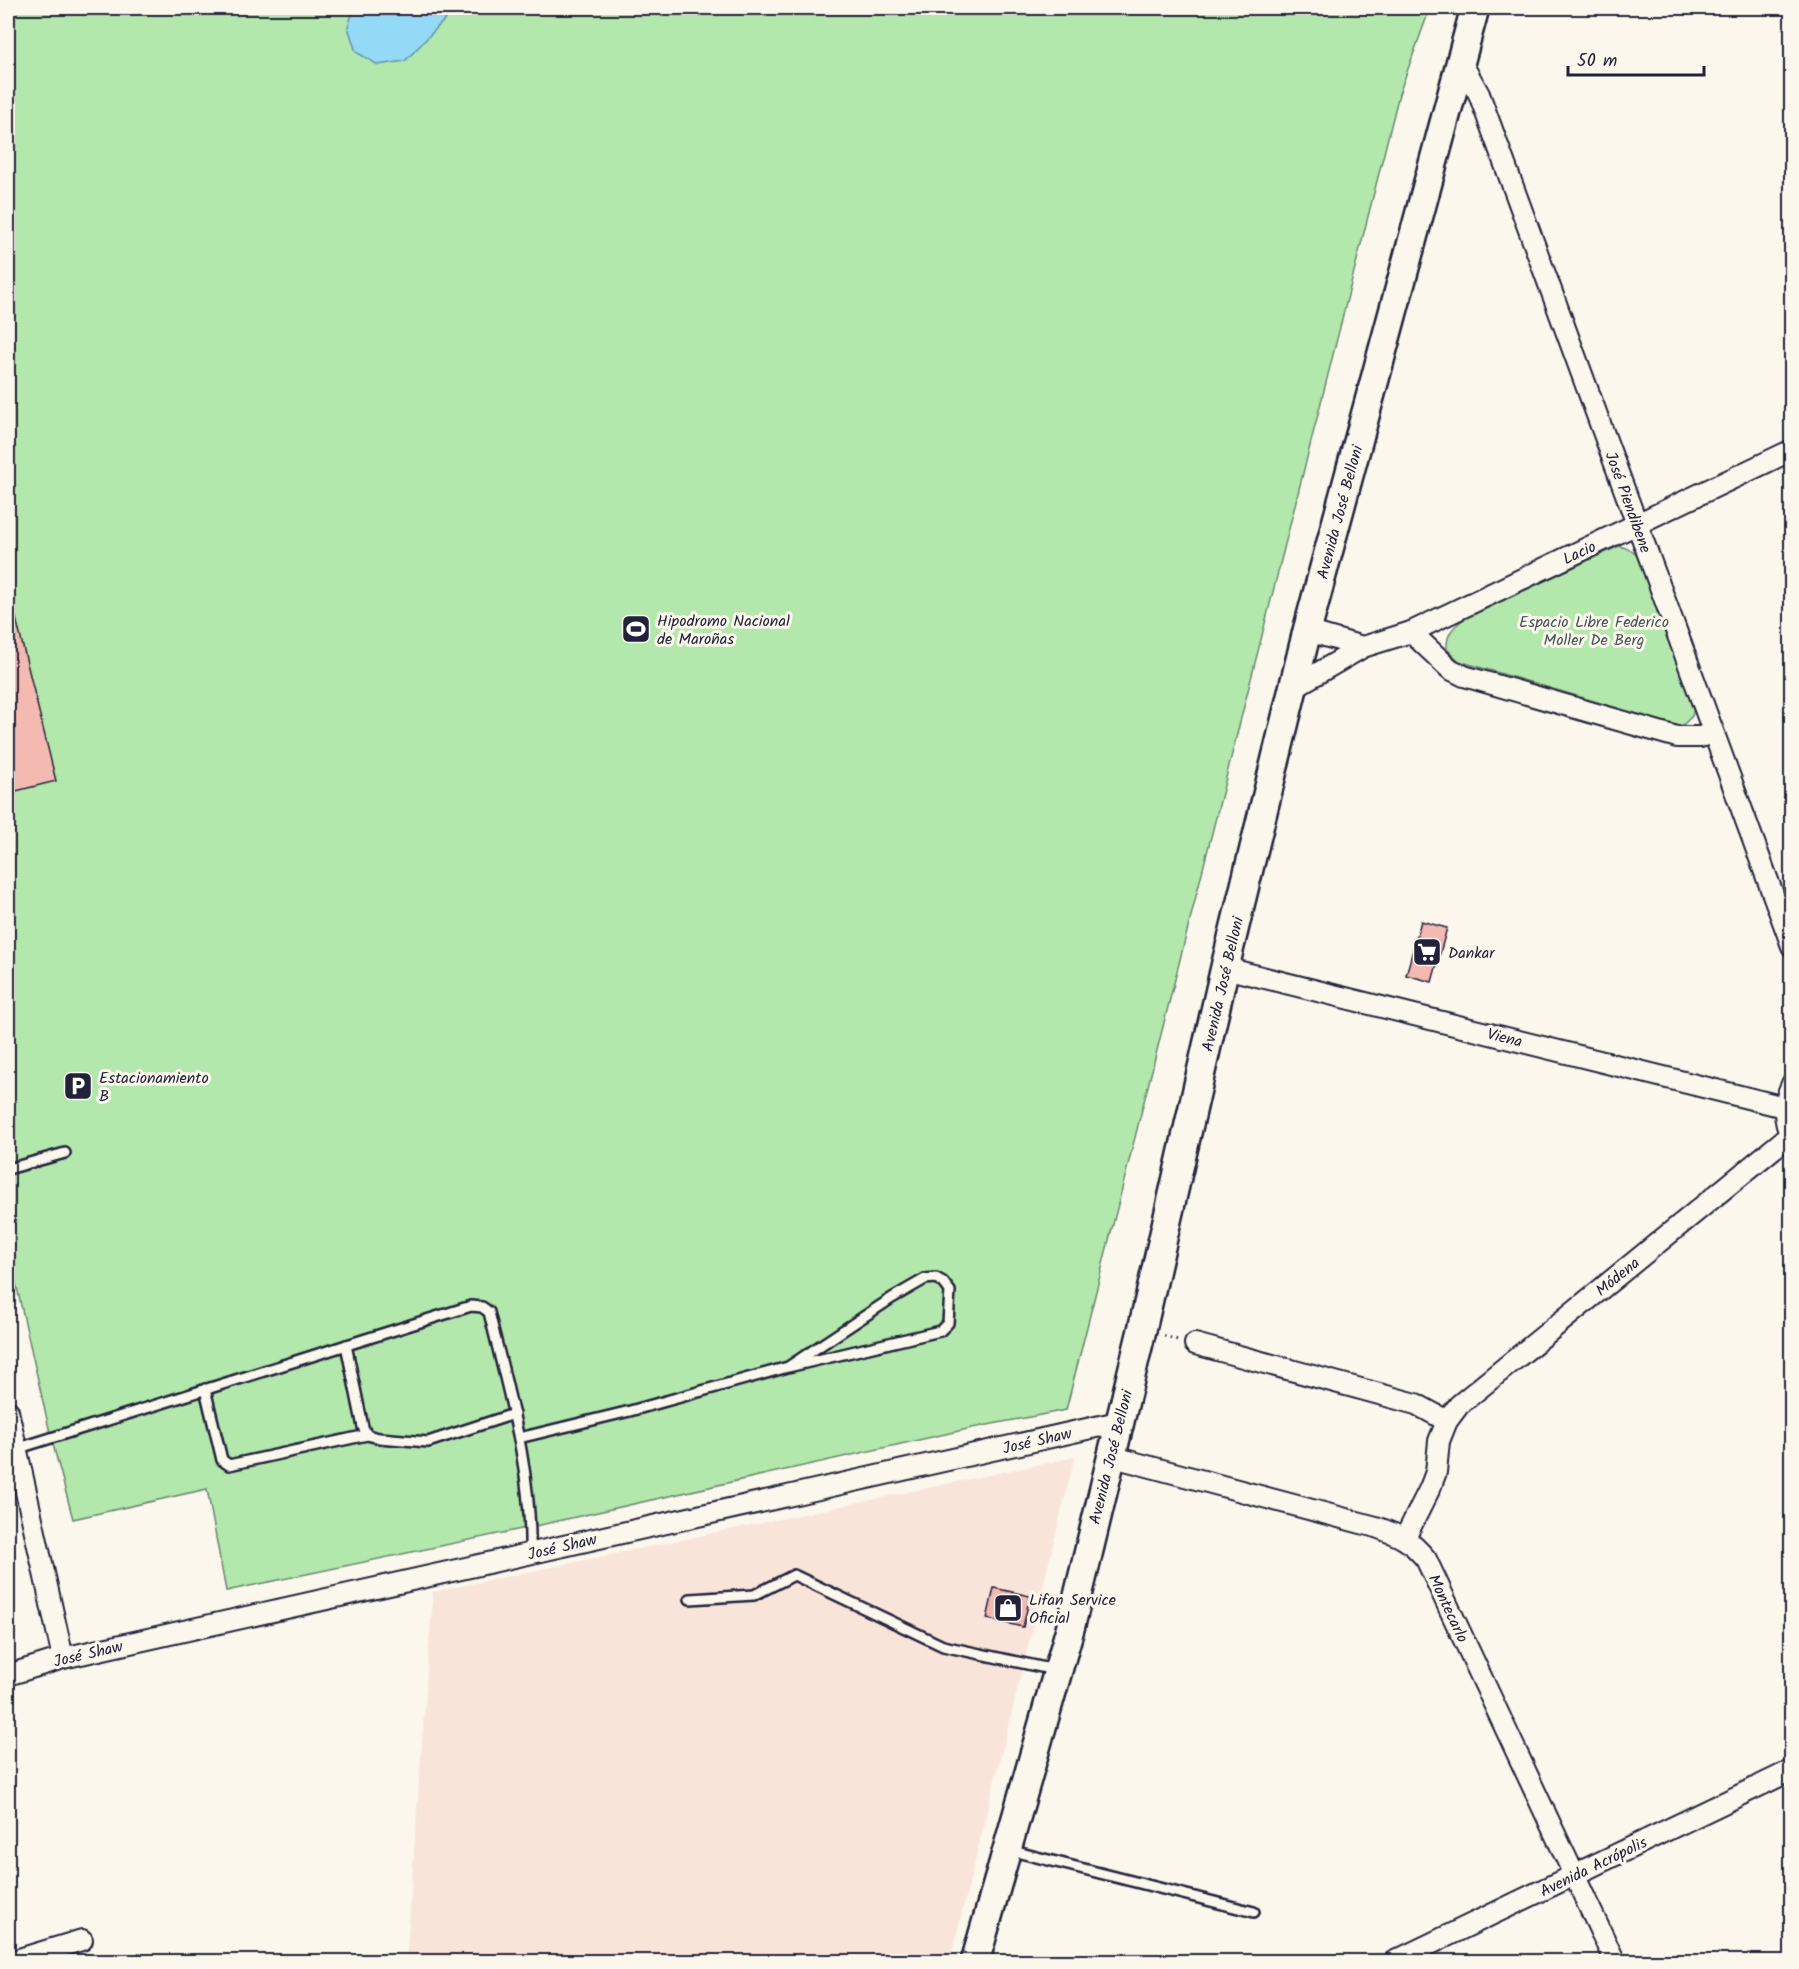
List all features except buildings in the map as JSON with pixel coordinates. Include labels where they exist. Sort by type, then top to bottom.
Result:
[{"type":"main road","name":"Avenida José Belloni","points":[[975,1962],[1071,1625],[1118,1422],[1142,1330],[1225,968],[1307,632],[1475,8]]},
{"type":"street","name":"José Piendibene","points":[[1460,60],[1479,94],[1791,946]]},
{"type":"street","name":"Lacio","points":[[1294,687],[1363,647],[1411,632],[1791,450]]},
{"type":"street","points":[[1307,632],[1363,647]]},
{"type":"street","points":[[1411,632],[1450,669],[1464,676],[1677,738],[1700,738],[1712,733]]},
{"type":"street","name":"Viena","points":[[1225,968],[1784,1107]]},
{"type":"street","points":[[1791,1084],[1784,1107],[1785,1122],[1791,1136]]},
{"type":"street","name":"Módena","points":[[1405,1538],[1436,1472],[1439,1441],[1447,1421],[1459,1405],[1791,1136]]},
{"type":"street","points":[[1195,1344],[1416,1404],[1447,1421]]},
{"type":"street","points":[[8,1411],[63,1658]]},
{"type":"street","name":"José Shaw","points":[[8,1674],[63,1658],[1118,1422]]},
{"type":"street","name":"Montecarlo","points":[[1110,1456],[1376,1527],[1405,1538],[1426,1559],[1615,1962]]},
{"type":"street","name":"Avenida Acrópolis","points":[[1393,1962],[1791,1770]]},
{"type":"street","points":[[9,1962],[82,1940]]},
{"type":"lane","points":[[8,1169],[65,1153]]},
{"type":"lane","points":[[519,1438],[630,1411],[788,1367],[940,1331],[948,1323],[950,1291],[943,1282],[936,1278],[925,1279],[892,1298],[788,1367]]},
{"type":"lane","points":[[16,1449],[471,1306],[482,1307],[489,1312],[519,1438],[530,1500],[530,1554]]},
{"type":"lane","points":[[346,1345],[363,1427],[368,1435]]},
{"type":"lane","points":[[204,1389],[222,1460],[229,1464],[368,1435],[428,1442],[514,1414]]},
{"type":"lane","points":[[690,1599],[754,1595],[794,1575],[943,1646],[1058,1670]]},
{"type":"lane","points":[[1007,1849],[1254,1912]]},
{"type":"path","points":[[8,942],[12,944]]},
{"type":"path","points":[[1142,1330],[1195,1344]]},
{"type":"shaded area","points":[[1075,1457],[950,1961],[406,1962],[433,1592]]},
{"type":"green space","name":"Hipodromo Nacional de Maroñas","points":[[8,8],[1430,8],[1399,94],[1066,1410],[972,1428],[531,1527],[226,1591],[207,1489],[73,1519],[51,1437],[8,1248]]},
{"type":"green space","name":"Espacio Libre Federico Moller De Berg","points":[[1619,546],[1631,551],[1641,561],[1694,709],[1692,716],[1683,725],[1675,725],[1459,661],[1447,649],[1451,631],[1464,619]]},
{"type":"water","points":[[354,8],[456,8],[405,61],[378,65],[356,52],[348,27]]},
{"type":"place","name":"Hipodromo Nacional de Maroñas","points":[[636,629]]},
{"type":"place","name":"Dankar","points":[[1427,952]]},
{"type":"place","name":"Estacionamiento B","points":[[78,1086]]},
{"type":"place","name":"Lifan Service Oficial","points":[[1008,1608]]}]
